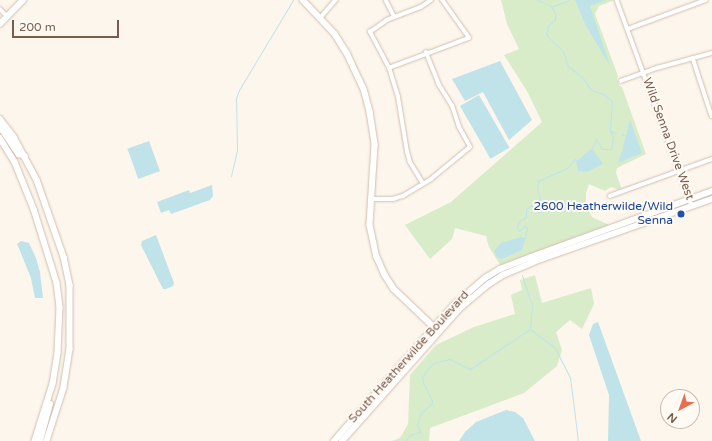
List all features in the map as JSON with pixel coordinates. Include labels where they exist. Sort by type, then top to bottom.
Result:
[{"type":"main road","points":[[0,24],[23,0]]},
{"type":"main road","points":[[303,0],[321,17],[348,53],[364,89],[370,112],[375,145],[370,225],[377,257],[385,275],[400,295],[440,332]]},
{"type":"main road","points":[[0,119],[25,156],[37,180],[64,257],[70,285],[70,349],[64,388],[47,441]]},
{"type":"main road","points":[[0,126],[19,154],[25,156]]},
{"type":"main road","points":[[0,138],[15,162],[34,208],[51,258],[57,283],[60,307],[58,353],[47,418],[40,441]]},
{"type":"main road","name":"South Heatherwilde Boulevard","points":[[338,440],[434,327],[454,305],[485,278],[500,269],[562,245],[712,191]]},
{"type":"main road","name":"South Heatherwilde Boulevard","points":[[338,440],[440,332],[459,309],[489,284],[521,267],[712,199]]},
{"type":"main road","points":[[562,245],[564,252]]},
{"type":"main road","points":[[60,307],[71,307]]},
{"type":"main road","points":[[34,441],[53,384]]},
{"type":"street","points":[[321,17],[336,0]]},
{"type":"street","points":[[386,0],[394,16]]},
{"type":"street","points":[[423,184],[410,162],[407,152],[398,98],[390,68],[370,32],[394,16],[421,7],[431,0]]},
{"type":"street","points":[[390,68],[469,38],[442,0]]},
{"type":"street","name":"Wild Senna Drive West","points":[[617,0],[692,206]]},
{"type":"street","points":[[628,29],[706,0]]},
{"type":"street","points":[[0,9],[7,16]]},
{"type":"street","points":[[622,80],[644,72],[712,53]]},
{"type":"street","points":[[371,199],[393,199],[403,196],[423,184],[470,147],[459,127],[452,106],[438,85],[426,54]]},
{"type":"street","points":[[693,58],[712,116]]},
{"type":"street","points":[[610,196],[712,159]]},
{"type":"green space","points":[[501,0],[615,0],[599,6],[595,14],[618,76],[617,79],[619,85],[622,87],[646,154],[617,168],[616,173],[621,187],[620,190],[611,187],[605,191],[589,184],[586,193],[586,206],[592,217],[609,225],[500,265],[489,247],[486,236],[455,228],[452,239],[430,259],[405,225],[451,202],[542,122],[527,91],[504,55],[519,49],[507,24]]},
{"type":"green space","points":[[535,275],[542,303],[591,288],[594,304],[582,329],[570,320],[556,332],[562,350],[557,366],[524,393],[430,428],[429,441],[392,441],[400,438],[408,424],[410,375],[436,345],[474,327],[515,314],[511,295],[522,290],[520,280]]},
{"type":"water","points":[[575,0],[606,0],[590,6],[610,66],[585,24]]},
{"type":"water","points":[[500,61],[532,120],[509,140],[483,92],[465,101],[452,79]]},
{"type":"water","points":[[479,95],[510,148],[490,159],[460,106]]},
{"type":"water","points":[[630,120],[642,153],[618,163],[622,151]]},
{"type":"water","points":[[149,141],[160,171],[138,179],[127,149]]},
{"type":"water","points":[[591,149],[603,164],[587,172],[578,171],[576,162]]},
{"type":"water","points":[[212,185],[213,196],[210,200],[171,214],[169,210],[161,213],[157,202],[189,190],[190,193]]},
{"type":"water","points":[[156,235],[174,283],[173,286],[166,289],[163,289],[141,245],[142,241]]},
{"type":"water","points":[[521,237],[525,239],[522,250],[501,259],[497,257],[494,251],[501,243]]},
{"type":"water","points":[[21,241],[29,243],[36,258],[40,272],[43,298],[35,298],[31,278],[17,244]]},
{"type":"water","points":[[598,322],[641,441],[608,441],[609,395],[589,335],[593,324]]},
{"type":"water","points":[[506,410],[515,412],[523,418],[535,441],[459,441],[465,432],[476,422]]},
{"type":"waterway","points":[[231,176],[237,149],[236,98],[239,90],[293,0]]},
{"type":"waterway","points":[[537,0],[551,6],[555,13],[555,19],[547,27],[548,30],[546,33],[548,37],[563,51],[568,66],[583,78],[591,90],[603,94],[612,101],[610,131],[613,137],[611,149],[602,149],[596,139],[592,149]]},
{"type":"waterway","points":[[551,7],[569,0]]},
{"type":"waterway","points":[[610,131],[616,133]]},
{"type":"waterway","points":[[621,134],[626,136]]},
{"type":"waterway","points":[[522,238],[525,238],[527,228],[524,226],[519,231],[517,227],[519,221],[526,217],[526,210],[531,205],[535,211],[540,212],[543,207],[537,190],[538,181],[567,168],[575,159],[577,161]]},
{"type":"waterway","points":[[522,275],[532,306],[530,328]]},
{"type":"waterway","points":[[530,329],[555,348],[570,377],[578,441]]},
{"type":"waterway","points":[[405,441],[410,435],[420,432],[417,425],[420,414],[432,403],[432,400],[423,383],[422,377],[430,366],[436,362],[450,359],[470,369],[530,329]]},
{"type":"place","name":"2600 Heatherwilde/Wild Senna","points":[[681,214]]}]
